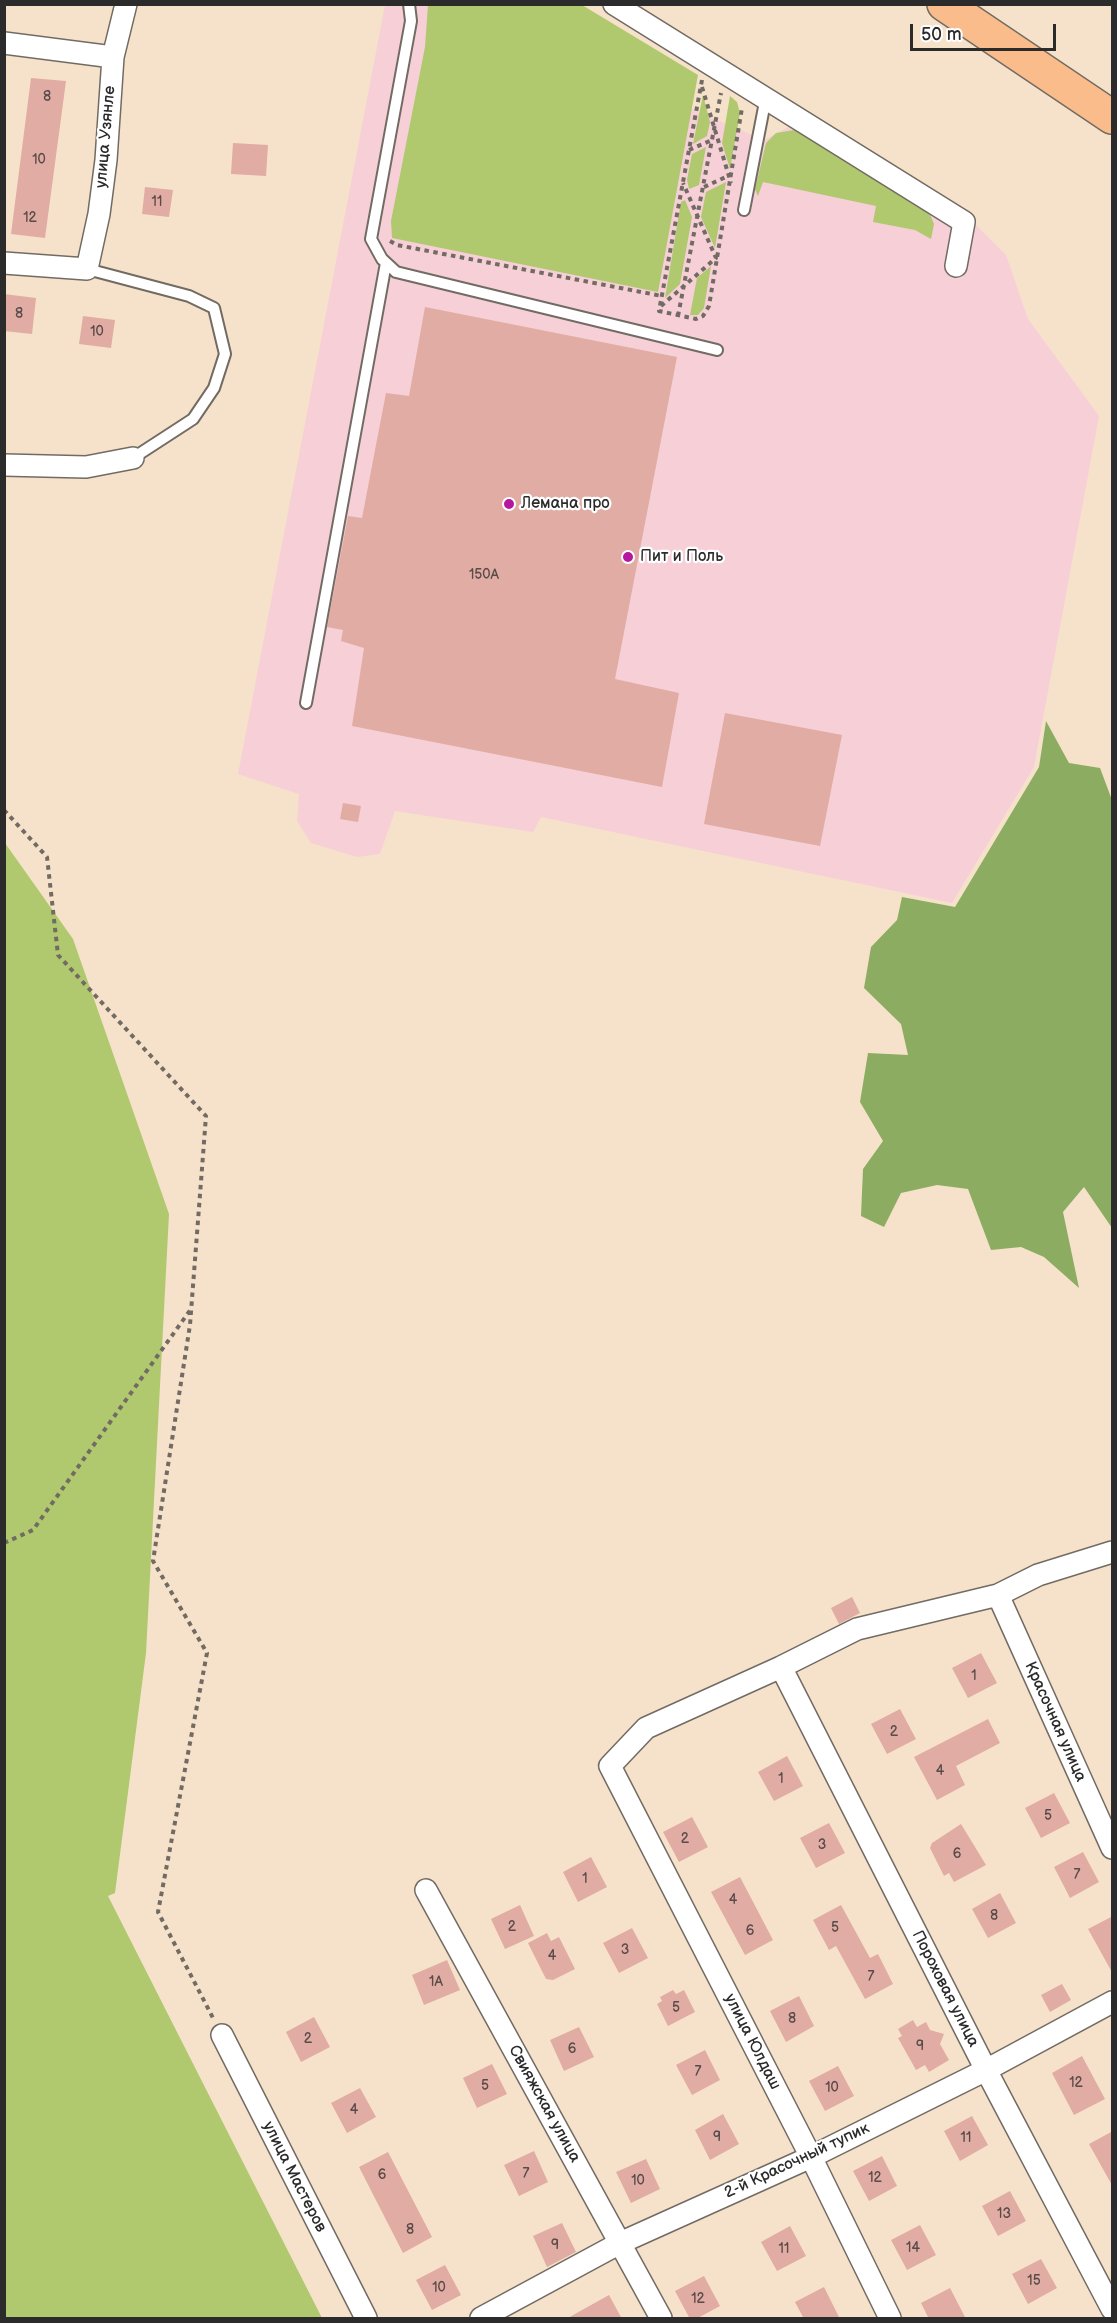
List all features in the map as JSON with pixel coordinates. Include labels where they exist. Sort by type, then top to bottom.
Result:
[{"type":"main road","points":[[944,4],[1113,117]]},
{"type":"street","name":"улица Узянле","points":[[87,269],[102,193],[112,57],[126,4]]},
{"type":"street","points":[[614,4],[766,96],[964,222],[956,266]]},
{"type":"street","points":[[4,44],[112,57]]},
{"type":"street","points":[[4,263],[87,269]]},
{"type":"street","points":[[4,465],[86,467],[133,458]]},
{"type":"street","points":[[781,1667],[857,1629],[998,1596],[1038,1575],[1113,1552]]},
{"type":"street","name":"Красочная улица","points":[[998,1596],[1113,1848]]},
{"type":"street","name":"улица Юлдаш","points":[[781,1667],[646,1728],[610,1766],[811,2157],[890,2319]]},
{"type":"street","name":"Пороховая улица","points":[[781,1667],[986,2070],[1113,2309]]},
{"type":"street","name":"Свияжская улица","points":[[426,1890],[661,2319]]},
{"type":"street","name":"2-й Красочный тупик","points":[[481,2319],[620,2243],[811,2157],[986,2070],[1113,2002]]},
{"type":"street","name":"улица Мастеров","points":[[222,2035],[366,2319]]},
{"type":"lane","points":[[409,4],[411,21],[371,239],[386,262],[396,272],[717,350]]},
{"type":"lane","points":[[744,210],[766,96]]},
{"type":"lane","points":[[306,703],[386,262]]},
{"type":"lane","points":[[87,269],[189,296],[214,308],[225,354],[214,388],[193,419],[133,458]]},
{"type":"path","points":[[713,80],[703,74],[659,311],[696,319],[705,314],[709,306],[742,119],[741,103]]},
{"type":"path","points":[[701,83],[731,184]]},
{"type":"path","points":[[678,316],[723,87],[729,91]]},
{"type":"path","points":[[689,150],[712,139]]},
{"type":"path","points":[[704,187],[728,176]]},
{"type":"path","points":[[683,183],[716,258]]},
{"type":"path","points":[[388,234],[391,242],[397,245],[662,296]]},
{"type":"path","points":[[660,307],[716,258]]},
{"type":"path","points":[[4,810],[47,857],[58,954],[206,1116],[192,1309],[153,1561],[207,1653],[158,1912],[222,2035]]},
{"type":"path","points":[[4,1543],[33,1530],[192,1309]]},
{"type":"shaded area","points":[[385,5],[450,5],[764,140],[799,121],[956,205],[1006,255],[1028,319],[1099,416],[1034,767],[952,903],[541,817],[533,832],[395,811],[380,854],[357,857],[311,843],[297,821],[299,794],[238,774]]},
{"type":"green space","points":[[428,5],[582,5],[698,75],[658,292],[392,238],[391,221],[425,47]]},
{"type":"green space","points":[[703,95],[710,122],[707,136],[693,144]]},
{"type":"green space","points":[[730,96],[737,102],[740,113],[730,169],[722,143]]},
{"type":"green space","points":[[794,130],[802,132],[929,212],[934,224],[931,239],[915,230],[873,222],[876,206],[763,182],[758,196],[755,189],[766,143],[776,133]]},
{"type":"green space","points":[[706,147],[699,185],[689,189],[687,180],[692,154]]},
{"type":"green space","points":[[726,182],[715,248],[701,217],[706,192]]},
{"type":"green space","points":[[685,200],[692,217],[680,284],[665,298],[681,202]]},
{"type":"green space","points":[[711,266],[704,308],[698,315],[690,315],[697,278]]},
{"type":"green space","points":[[1046,721],[1069,763],[1100,768],[1112,800],[1112,1228],[1084,1187],[1063,1212],[1079,1288],[1044,1257],[1021,1247],[991,1250],[968,1189],[937,1185],[901,1193],[884,1227],[861,1216],[863,1169],[883,1141],[860,1102],[868,1053],[908,1055],[901,1024],[864,988],[871,947],[897,920],[902,897],[955,907],[1039,767]]},
{"type":"green space","points":[[5,843],[73,939],[169,1214],[146,1653],[115,1893],[108,1896],[322,2318],[5,2318]]},
{"type":"building","points":[[31,78],[66,81],[45,238],[11,234]]},
{"type":"building","points":[[233,143],[268,145],[266,176],[231,174]]},
{"type":"building","points":[[145,187],[173,190],[169,217],[142,214]]},
{"type":"building","points":[[4,294],[36,298],[32,334],[4,331]]},
{"type":"building","points":[[425,307],[677,357],[615,679],[679,693],[662,787],[352,726],[364,648],[341,641],[343,630],[327,627],[348,516],[362,518],[386,393],[409,396]]},
{"type":"building","points":[[83,316],[115,320],[111,348],[79,344]]},
{"type":"building","points":[[725,713],[842,735],[820,846],[704,824]]},
{"type":"building","points":[[343,803],[361,806],[358,822],[340,819]]},
{"type":"building","points":[[852,1597],[860,1613],[839,1624],[831,1608]]},
{"type":"building","points":[[981,1653],[997,1683],[968,1698],[952,1668]]},
{"type":"building","points":[[900,1709],[916,1739],[887,1754],[871,1724]]},
{"type":"building","points":[[988,1719],[1000,1743],[956,1766],[965,1785],[937,1800],[914,1757]]},
{"type":"building","points":[[787,1756],[803,1786],[774,1801],[758,1772]]},
{"type":"building","points":[[1054,1793],[1070,1823],[1041,1838],[1025,1808]]},
{"type":"building","points":[[692,1817],[708,1847],[679,1862],[663,1832]]},
{"type":"building","points":[[829,1823],[845,1853],[816,1868],[800,1838]]},
{"type":"building","points":[[961,1824],[986,1865],[954,1882],[949,1873],[944,1876],[930,1848],[932,1843]]},
{"type":"building","points":[[1083,1852],[1099,1882],[1070,1898],[1054,1867]]},
{"type":"building","points":[[591,1857],[607,1887],[578,1902],[563,1872]]},
{"type":"building","points":[[740,1877],[773,1940],[745,1955],[711,1892]]},
{"type":"building","points":[[1000,1893],[1016,1923],[988,1938],[972,1909]]},
{"type":"building","points":[[520,1905],[534,1936],[505,1949],[491,1919]]},
{"type":"building","points":[[841,1905],[870,1958],[878,1954],[893,1984],[865,1999],[836,1946],[829,1950],[813,1920]]},
{"type":"building","points":[[1113,1916],[1113,1974],[1088,1929]]},
{"type":"building","points":[[632,1928],[648,1958],[619,1973],[603,1943]]},
{"type":"building","points":[[547,1933],[551,1941],[559,1937],[575,1969],[553,1980],[546,1979],[528,1943]]},
{"type":"building","points":[[447,1960],[460,1990],[424,2005],[412,1975]]},
{"type":"building","points":[[1062,1984],[1071,2000],[1050,2012],[1041,1995]]},
{"type":"building","points":[[673,1990],[676,1994],[684,1990],[695,2012],[668,2026],[657,2004],[662,2001],[660,1997]]},
{"type":"building","points":[[799,1996],[814,2026],[786,2042],[770,2011]]},
{"type":"building","points":[[314,2017],[330,2047],[301,2062],[286,2032]]},
{"type":"building","points":[[913,2020],[917,2027],[926,2022],[930,2030],[944,2034],[940,2044],[949,2060],[929,2072],[925,2065],[916,2070],[898,2038],[902,2036],[898,2029]]},
{"type":"building","points":[[579,2027],[594,2057],[564,2071],[550,2040]]},
{"type":"building","points":[[705,2050],[720,2080],[692,2095],[676,2065]]},
{"type":"building","points":[[1082,2056],[1105,2099],[1074,2115],[1052,2073]]},
{"type":"building","points":[[492,2064],[507,2094],[477,2108],[463,2078]]},
{"type":"building","points":[[838,2066],[854,2096],[825,2111],[809,2081]]},
{"type":"building","points":[[360,2088],[376,2117],[347,2133],[331,2103]]},
{"type":"building","points":[[723,2114],[739,2144],[710,2160],[695,2130]]},
{"type":"building","points":[[972,2116],[988,2145],[960,2161],[944,2131]]},
{"type":"building","points":[[1113,2131],[1113,2187],[1089,2144]]},
{"type":"building","points":[[534,2151],[548,2182],[519,2196],[504,2165]]},
{"type":"building","points":[[388,2152],[432,2237],[403,2253],[359,2167]]},
{"type":"building","points":[[882,2156],[897,2186],[869,2201],[853,2171]]},
{"type":"building","points":[[646,2159],[660,2189],[631,2203],[616,2172]]},
{"type":"building","points":[[1010,2191],[1026,2221],[998,2236],[982,2206]]},
{"type":"building","points":[[562,2223],[576,2252],[547,2267],[533,2236]]},
{"type":"building","points":[[920,2225],[936,2255],[907,2270],[891,2240]]},
{"type":"building","points":[[790,2226],[806,2256],[777,2271],[761,2242]]},
{"type":"building","points":[[1041,2259],[1057,2288],[1028,2304],[1012,2274]]},
{"type":"building","points":[[445,2265],[461,2295],[432,2310],[416,2280]]},
{"type":"building","points":[[704,2276],[720,2306],[696,2319],[690,2319],[675,2291]]},
{"type":"building","points":[[824,2287],[840,2319],[804,2319],[795,2302]]},
{"type":"building","points":[[950,2288],[966,2319],[929,2319],[921,2303]]},
{"type":"building","points":[[609,2295],[622,2319],[566,2319]]},
{"type":"place","name":"Лемана про","points":[[509,504]]},
{"type":"place","name":"Пит и Поль","points":[[628,557]]}]
